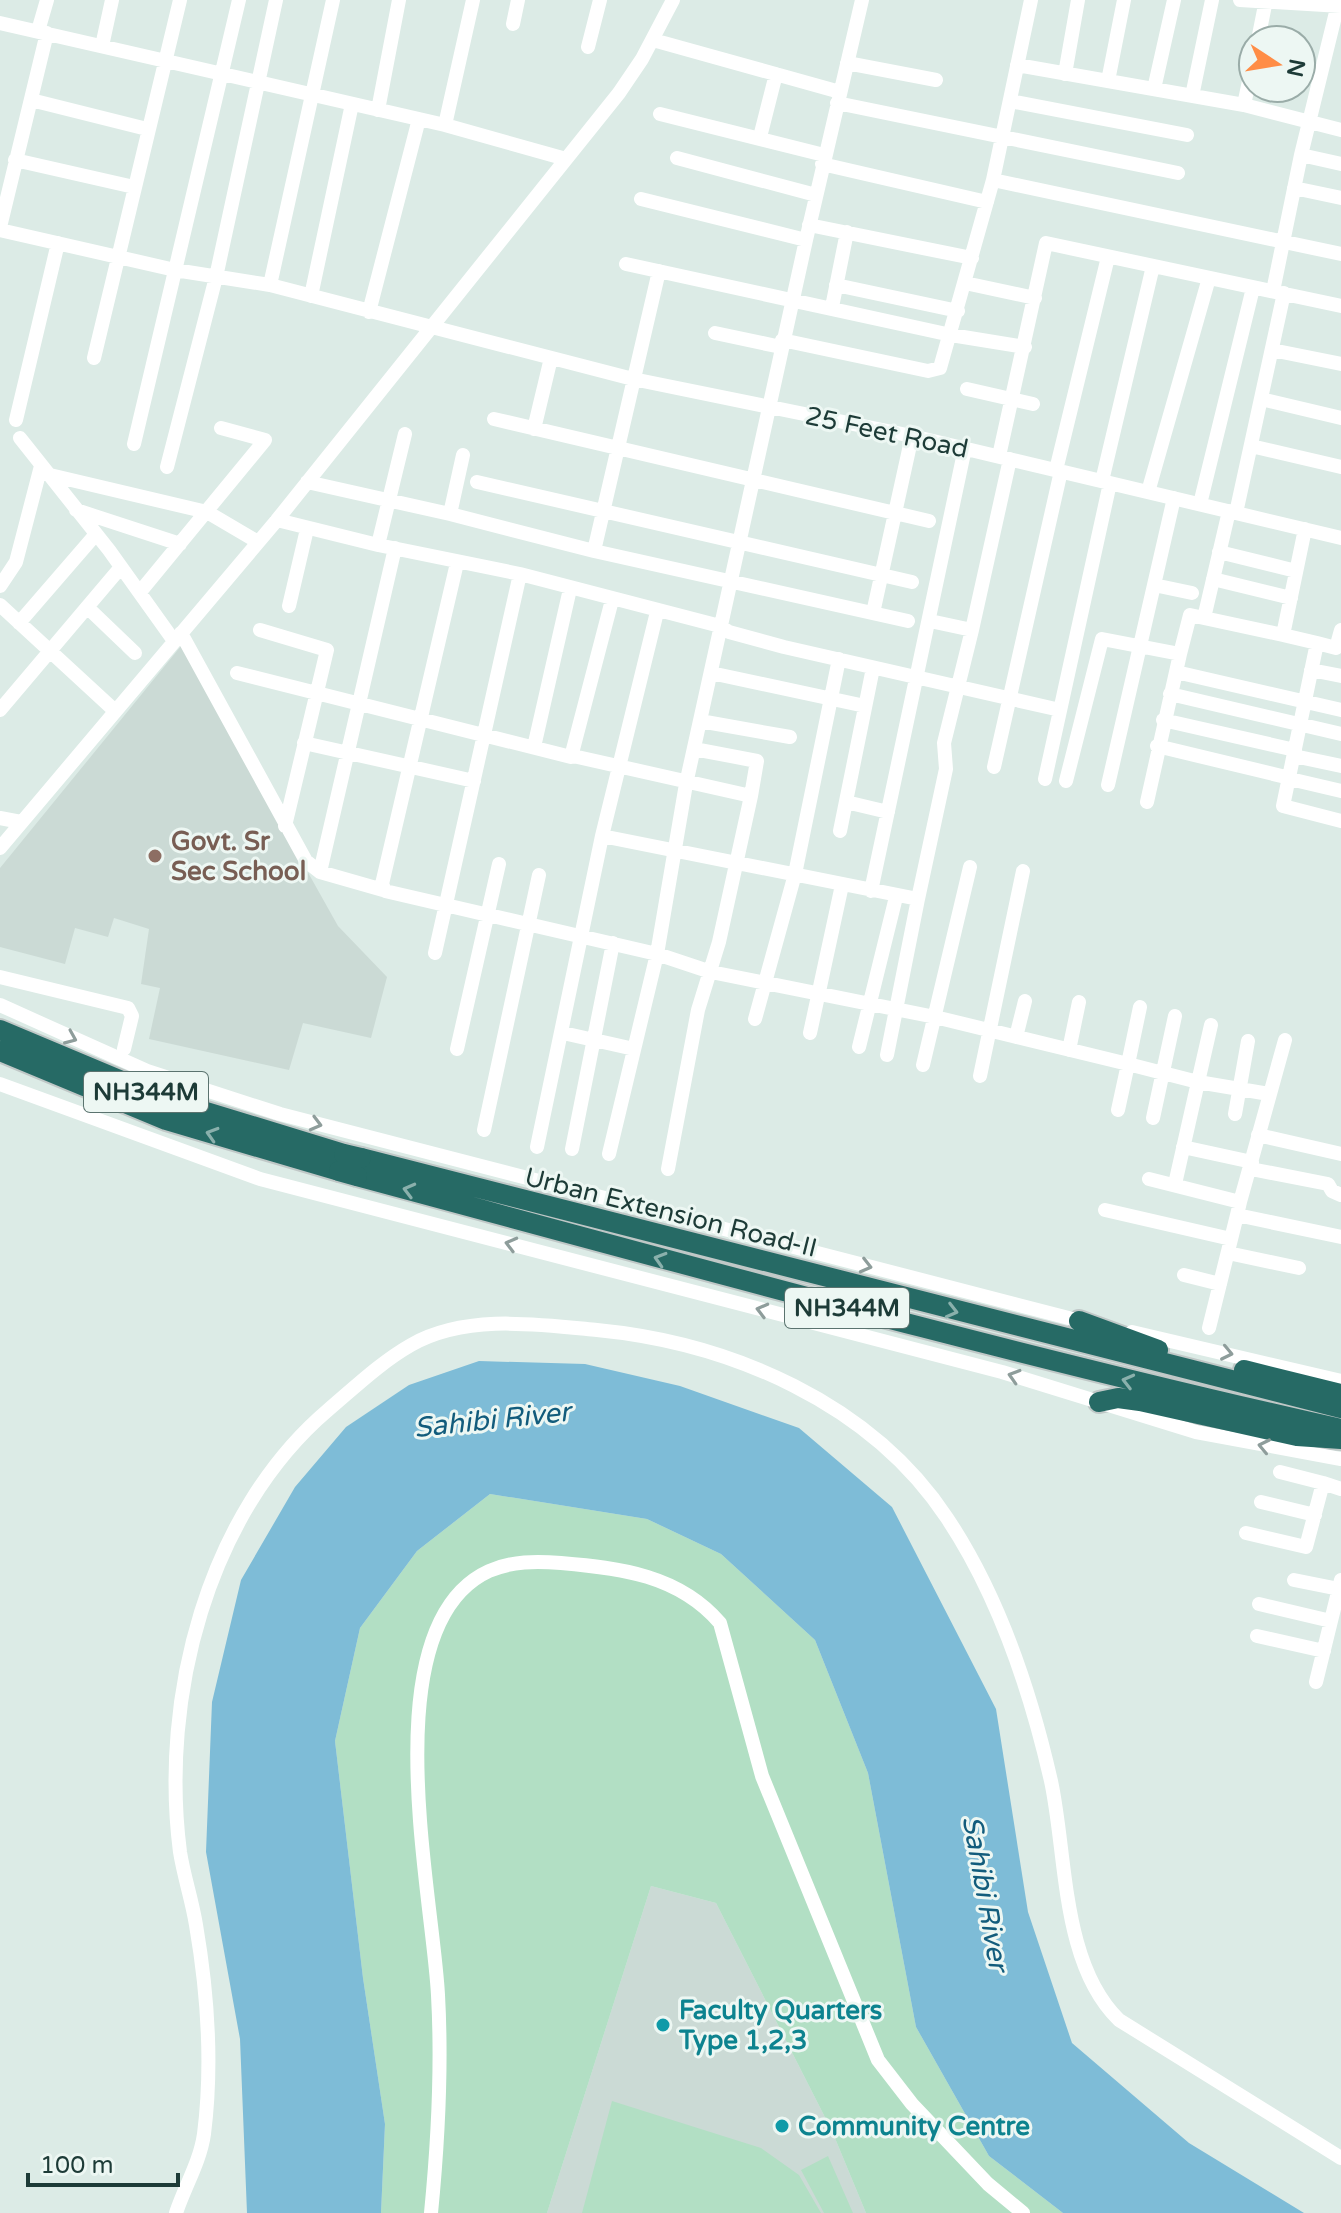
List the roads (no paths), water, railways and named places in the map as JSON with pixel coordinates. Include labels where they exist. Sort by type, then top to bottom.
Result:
[{"type":"highway","name":"Urban Extension Road-II","points":[[0,1030],[292,1149]]},
{"type":"highway","name":"Urban Extension Road-II","points":[[0,1051],[166,1120],[350,1165],[671,1263],[1135,1383],[1341,1429]]},
{"type":"highway","name":"Urban Extension Road-II","points":[[350,1165],[1341,1408]]},
{"type":"highway","points":[[1079,1321],[1161,1352],[1341,1394]]},
{"type":"highway","points":[[1099,1402],[1118,1398],[1140,1401],[1297,1436],[1341,1439]]},
{"type":"street","points":[[0,228],[6,177],[15,160],[31,100],[47,0]]},
{"type":"street","points":[[102,46],[112,0]]},
{"type":"street","points":[[94,358],[180,0]]},
{"type":"street","points":[[134,444],[239,0]]},
{"type":"street","points":[[167,467],[216,277],[261,83],[276,0]]},
{"type":"street","points":[[270,285],[333,0]]},
{"type":"street","points":[[378,110],[399,0]]},
{"type":"street","points":[[445,125],[473,0]]},
{"type":"street","points":[[513,24],[518,0]]},
{"type":"street","points":[[588,47],[600,0]]},
{"type":"street","points":[[0,848],[277,520],[619,93],[653,40],[672,2],[655,0]]},
{"type":"street","points":[[609,1154],[657,954],[673,848],[766,407],[862,0]]},
{"type":"street","points":[[715,333],[928,371],[940,368],[993,180],[1031,0]]},
{"type":"street","points":[[1065,74],[1078,0]]},
{"type":"street","points":[[1108,81],[1124,0]]},
{"type":"street","points":[[1154,89],[1174,0]]},
{"type":"street","points":[[1192,96],[1212,0]]},
{"type":"street","points":[[1204,618],[1219,552],[1251,446],[1272,350],[1283,242],[1301,155],[1339,4],[1240,0]]},
{"type":"street","points":[[1261,24],[1266,1]]},
{"type":"street","points":[[0,23],[445,125],[566,159]]},
{"type":"street","points":[[653,40],[776,74],[838,98],[1002,137],[1178,173]]},
{"type":"street","points":[[847,63],[936,80]]},
{"type":"street","points":[[1017,65],[1244,105],[1341,130]]},
{"type":"street","points":[[760,137],[776,74]]},
{"type":"street","points":[[31,100],[147,129]]},
{"type":"street","points":[[1010,101],[1187,135]]},
{"type":"street","points":[[311,296],[352,104]]},
{"type":"street","points":[[660,114],[760,137],[823,160],[987,202]]},
{"type":"street","points":[[369,312],[419,119]]},
{"type":"street","points":[[1301,155],[1341,164]]},
{"type":"street","points":[[677,158],[816,195]]},
{"type":"street","points":[[15,160],[134,187]]},
{"type":"street","points":[[993,180],[1341,254]]},
{"type":"street","points":[[1294,188],[1341,198]]},
{"type":"street","points":[[641,199],[806,240]]},
{"type":"street","points":[[809,225],[972,258]]},
{"type":"street","name":"25 Feet Road","points":[[0,228],[175,270],[270,285],[633,379],[912,436],[1341,538]]},
{"type":"street","points":[[832,307],[847,232]]},
{"type":"street","points":[[16,420],[58,243]]},
{"type":"street","points":[[887,1055],[946,769],[944,743],[972,630],[1005,458],[1012,400],[1046,243],[1341,306]]},
{"type":"street","points":[[994,767],[1108,257]]},
{"type":"street","points":[[626,264],[951,335],[1025,347]]},
{"type":"street","points":[[1045,779],[1153,266]]},
{"type":"street","points":[[594,551],[659,271]]},
{"type":"street","points":[[1148,492],[1209,278]]},
{"type":"street","points":[[965,283],[1035,298]]},
{"type":"street","points":[[836,285],[958,311]]},
{"type":"street","points":[[1200,504],[1253,288]]},
{"type":"street","points":[[1272,350],[1341,364]]},
{"type":"street","points":[[534,429],[551,358]]},
{"type":"street","points":[[967,389],[1033,404]]},
{"type":"street","points":[[1261,399],[1341,418]]},
{"type":"street","points":[[494,419],[751,482],[929,521]]},
{"type":"street","points":[[140,592],[265,440],[221,428]]},
{"type":"street","points":[[378,545],[405,434]]},
{"type":"street","points":[[873,613],[912,436]]},
{"type":"street","points":[[20,438],[177,637],[306,861],[320,872],[383,890],[657,954],[711,972],[935,1017],[1198,1082],[1269,1094]]},
{"type":"street","points":[[1251,446],[1341,467]]},
{"type":"street","points":[[871,891],[965,448]]},
{"type":"street","points":[[450,514],[463,455]]},
{"type":"street","points":[[46,470],[207,512],[258,542]]},
{"type":"street","points":[[0,586],[16,562],[46,470]]},
{"type":"street","points":[[307,482],[594,551],[908,621]]},
{"type":"street","points":[[477,482],[604,514],[912,582]]},
{"type":"street","points":[[1108,785],[1174,498]]},
{"type":"street","points":[[76,509],[180,544]]},
{"type":"street","points":[[277,520],[457,563],[520,574],[720,626],[729,632],[1060,710]]},
{"type":"street","points":[[289,606],[307,529]]},
{"type":"street","points":[[1283,635],[1305,529]]},
{"type":"street","points":[[19,623],[96,534]]},
{"type":"street","points":[[320,872],[356,705],[395,548]]},
{"type":"street","points":[[1219,552],[1296,571]]},
{"type":"street","points":[[383,890],[457,563]]},
{"type":"street","points":[[0,710],[121,567]]},
{"type":"street","points":[[435,953],[520,574]]},
{"type":"street","points":[[1213,579],[1291,598]]},
{"type":"street","points":[[1154,585],[1192,593]]},
{"type":"street","points":[[534,747],[570,589]]},
{"type":"street","points":[[573,756],[612,600]]},
{"type":"street","points":[[0,605],[114,710]]},
{"type":"street","points":[[87,607],[135,653]]},
{"type":"street","points":[[537,1147],[602,836],[657,612]]},
{"type":"street","points":[[1147,802],[1188,616],[1338,649],[1341,630]]},
{"type":"street","points":[[930,621],[972,630]]},
{"type":"street","points":[[260,630],[326,648],[285,826]]},
{"type":"street","points":[[1066,781],[1100,641],[1180,654]]},
{"type":"street","points":[[1317,643],[1285,808],[1341,821]]},
{"type":"street","points":[[755,1019],[795,874],[839,659]]},
{"type":"street","points":[[840,831],[873,668]]},
{"type":"street","points":[[1311,670],[1341,676]]},
{"type":"street","points":[[1176,672],[1341,710]]},
{"type":"street","points":[[237,673],[619,768],[751,796]]},
{"type":"street","points":[[711,673],[865,706]]},
{"type":"street","points":[[1170,694],[1341,734]]},
{"type":"street","points":[[1163,720],[1341,766]]},
{"type":"street","points":[[700,721],[790,737]]},
{"type":"street","points":[[304,743],[474,781]]},
{"type":"street","points":[[1157,746],[1341,791]]},
{"type":"street","points":[[668,1169],[692,1037],[739,861],[757,761],[694,749]]},
{"type":"street","points":[[846,802],[888,812]]},
{"type":"street","points":[[0,818],[21,822]]},
{"type":"street","points":[[602,836],[918,899]]},
{"type":"street","points":[[457,1049],[499,864]]},
{"type":"street","points":[[923,1065],[970,867]]},
{"type":"street","points":[[980,1076],[1023,871]]},
{"type":"street","points":[[484,1130],[539,875]]},
{"type":"street","points":[[810,1033],[842,885]]},
{"type":"street","points":[[859,1047],[896,897]]},
{"type":"street","points":[[572,1149],[613,943]]},
{"type":"street","points":[[0,977],[128,1008],[132,1016],[124,1049]]},
{"type":"street","points":[[1016,1037],[1025,1001]]},
{"type":"street","points":[[1069,1050],[1079,1002]]},
{"type":"street","points":[[0,1005],[147,1071],[358,1135],[1079,1321],[1341,1381]]},
{"type":"street","points":[[1118,1110],[1140,1007]]},
{"type":"street","points":[[1153,1118],[1175,1016]]},
{"type":"street","points":[[1175,1184],[1211,1025]]},
{"type":"street","points":[[563,1033],[634,1049]]},
{"type":"street","points":[[1209,1328],[1285,1040]]},
{"type":"street","points":[[1235,1114],[1248,1041]]},
{"type":"street","points":[[0,1084],[260,1179],[1002,1372],[1196,1432],[1341,1459]]},
{"type":"street","points":[[342,1199],[358,1135]]},
{"type":"street","points":[[1258,1135],[1341,1154]]},
{"type":"street","points":[[1183,1147],[1328,1184],[1332,1191],[1341,1195]]},
{"type":"street","points":[[1149,1179],[1175,1184],[1239,1209],[1341,1237]]},
{"type":"street","points":[[1105,1210],[1299,1268]]},
{"type":"street","points":[[1184,1275],[1220,1284]]},
{"type":"street","points":[[176,2213],[202,2146],[210,2053],[204,1981],[180,1853],[177,1803],[180,1717],[202,1612],[242,1514],[299,1436],[410,1345],[451,1329],[478,1325],[582,1328],[637,1334],[677,1343],[785,1383],[841,1411],[880,1440],[920,1480],[947,1519],[978,1570],[1004,1624],[1051,1783],[1073,1921],[1088,1974],[1102,2003],[1132,2028],[1341,2158]]},
{"type":"street","points":[[1280,1472],[1341,1489]]},
{"type":"street","points":[[1246,1533],[1304,1548],[1308,1546],[1323,1483]]},
{"type":"street","points":[[1261,1502],[1315,1515]]},
{"type":"street","points":[[431,2213],[438,1995],[420,1805],[419,1696],[435,1637],[458,1598],[491,1570],[531,1562],[625,1571],[661,1580],[705,1606],[720,1623],[762,1776],[878,2060],[930,2123],[1023,2213]]},
{"type":"street","points":[[1294,1580],[1340,1590],[1331,1621],[1330,1647],[1316,1682]]},
{"type":"street","points":[[1259,1604],[1331,1621]]},
{"type":"street","points":[[1257,1636],[1330,1647]]},
{"type":"water","name":"Sahibi River","points":[[479,1361],[585,1364],[680,1386],[799,1428],[892,1507],[996,1709],[1028,1912],[1072,2043],[1189,2143],[1304,2213],[1063,2213],[989,2156],[916,2027],[868,1773],[815,1640],[721,1554],[647,1519],[490,1494],[417,1551],[360,1628],[335,1741],[363,1978],[385,2124],[381,2213],[247,2213],[240,2039],[206,1852],[212,1702],[241,1580],[295,1487],[346,1427],[409,1385]]},
{"type":"place","name":"Govt. Sr Sec School","points":[[155,856]]},
{"type":"place","name":"Faculty Quarters Type 1,2,3","points":[[663,2025]]},
{"type":"place","name":"Community Centre","points":[[782,2126]]}]
